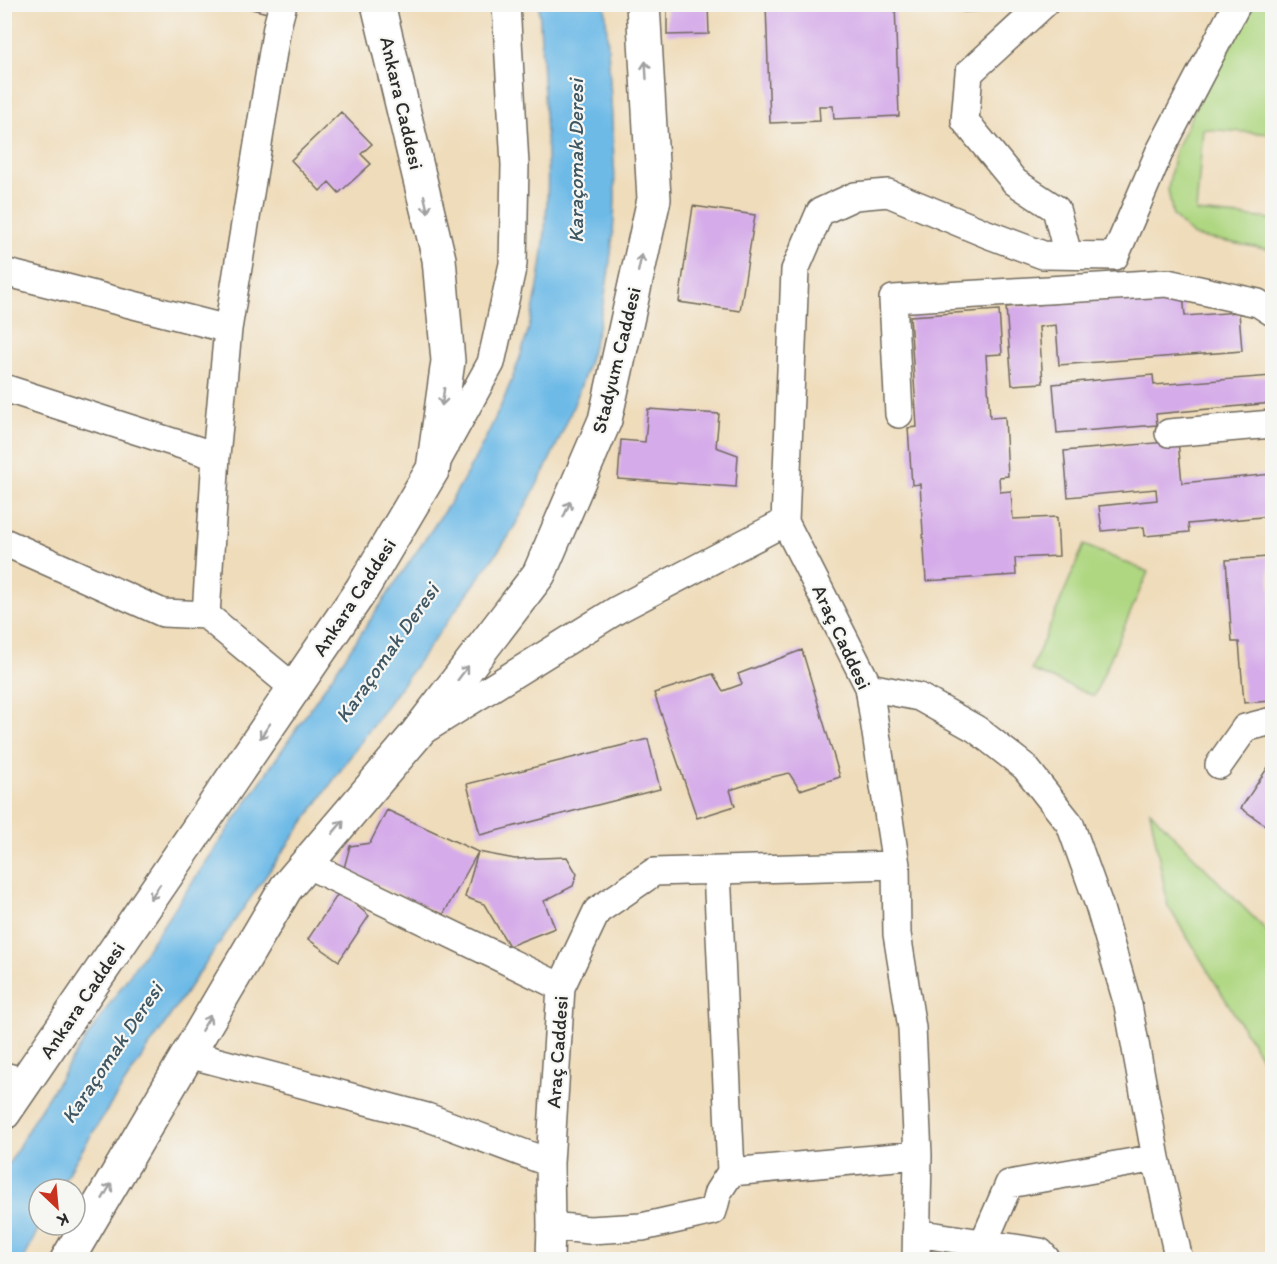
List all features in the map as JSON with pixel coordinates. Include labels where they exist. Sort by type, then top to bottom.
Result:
[{"type":"main road","name":"Ankara Caddesi","points":[[4,1113],[15,1079],[362,589],[433,469],[448,362],[439,259],[378,4]]},
{"type":"main road","name":"Stadyum Caddesi","points":[[415,736],[538,574],[605,420],[654,199],[643,4]]},
{"type":"main road","points":[[67,1260],[286,888],[415,736]]},
{"type":"street","points":[[206,615],[216,456],[228,329],[277,27],[283,4]]},
{"type":"street","points":[[433,469],[491,363],[513,264],[515,165],[506,4]]},
{"type":"street","points":[[1044,4],[969,73],[965,121],[1015,182],[1056,209],[1068,255]]},
{"type":"street","points":[[1115,256],[1159,153],[1237,4]]},
{"type":"street","points":[[415,736],[616,610],[785,522],[795,270],[820,212],[855,196],[888,193],[1043,255],[1115,256],[1154,278],[1272,297]]},
{"type":"street","points":[[4,272],[228,329]]},
{"type":"street","points":[[899,414],[893,300],[1167,283],[1258,303],[1272,312]]},
{"type":"street","points":[[4,388],[216,456]]},
{"type":"street","points":[[1169,433],[1272,424]]},
{"type":"street","name":"Araç Caddesi","points":[[785,522],[869,687],[896,865],[897,934],[912,1028],[918,1155],[916,1246]]},
{"type":"street","points":[[4,542],[163,613],[206,615],[294,688]]},
{"type":"street","points":[[869,687],[920,697],[976,729],[1025,767],[1070,824],[1099,905],[1128,1005],[1156,1158],[1179,1260]]},
{"type":"street","points":[[1219,765],[1245,728],[1272,721]]},
{"type":"street","points":[[306,864],[561,987]]},
{"type":"street","name":"Araç Caddesi","points":[[550,1260],[552,1226],[550,1162],[561,987],[597,911],[654,872],[896,865]]},
{"type":"street","points":[[552,1226],[589,1230],[642,1227],[713,1211],[718,1192],[731,1172],[717,871]]},
{"type":"street","points":[[188,1054],[427,1117],[550,1162]]},
{"type":"street","points":[[731,1172],[918,1155]]},
{"type":"street","points":[[983,1244],[1009,1184],[1156,1158]]},
{"type":"street","points":[[916,1246],[983,1244],[1040,1252],[1047,1260]]},
{"type":"green space","points":[[1254,5],[1272,5],[1272,134],[1203,129],[1196,212],[1272,219],[1272,250],[1194,236],[1173,216],[1168,189],[1175,151],[1196,106]]},
{"type":"green space","points":[[1084,545],[1148,572],[1094,696],[1031,670]]},
{"type":"green space","points":[[1150,811],[1272,936],[1272,1075],[1168,906]]},
{"type":"water","name":"Karaçomak Deresi","points":[[539,5],[605,5],[615,190],[605,297],[584,378],[545,470],[509,536],[235,920],[109,1108],[66,1177],[27,1177],[27,1237],[34,1237],[24,1259],[5,1259],[5,1171],[34,1119],[451,501],[484,441],[504,399],[531,319],[545,234],[548,168]]},
{"type":"building","points":[[233,4],[268,4],[267,13]]},
{"type":"building","points":[[667,4],[708,4],[709,34],[667,35]]},
{"type":"building","points":[[766,4],[895,4],[899,116],[834,119],[833,106],[819,106],[820,121],[770,123]]},
{"type":"building","points":[[963,4],[1010,4],[1010,10],[963,12]]},
{"type":"building","points":[[341,112],[372,144],[361,154],[371,164],[339,193],[329,182],[320,191],[291,160]]},
{"type":"building","points":[[693,206],[755,215],[740,311],[679,302]]},
{"type":"building","points":[[1183,294],[1185,316],[1239,312],[1242,351],[1059,365],[1056,325],[1039,327],[1043,383],[1012,385],[1006,307]]},
{"type":"building","points":[[999,310],[1002,354],[986,355],[990,418],[1005,417],[1008,476],[999,477],[1000,492],[1011,491],[1013,519],[1057,517],[1059,556],[1015,558],[1016,575],[926,581],[920,484],[912,485],[908,428],[917,427],[910,316]]},
{"type":"building","points":[[1153,375],[1154,385],[1272,376],[1272,403],[1156,414],[1157,425],[1057,433],[1053,384]]},
{"type":"building","points":[[648,409],[719,414],[716,447],[738,455],[736,487],[618,479],[621,440],[645,442]]},
{"type":"building","points":[[1178,441],[1182,483],[1272,474],[1272,516],[1188,524],[1189,532],[1145,536],[1144,527],[1102,531],[1099,506],[1157,500],[1156,489],[1068,497],[1064,451]]},
{"type":"building","points":[[1268,557],[1272,608],[1272,701],[1244,703],[1239,642],[1232,642],[1226,560]]},
{"type":"building","points":[[802,650],[840,777],[800,790],[789,773],[768,778],[730,790],[735,806],[697,818],[654,693],[713,674],[723,691],[742,684],[738,674]]},
{"type":"building","points":[[648,739],[660,789],[480,835],[467,784]]},
{"type":"building","points":[[1272,761],[1272,830],[1241,808]]},
{"type":"building","points":[[387,810],[478,852],[443,915],[344,868],[350,846],[370,843]]},
{"type":"building","points":[[478,852],[515,859],[567,857],[577,874],[573,886],[544,901],[555,928],[509,946],[484,904],[465,897]]},
{"type":"building","points":[[340,891],[369,916],[339,961],[308,939]]}]
